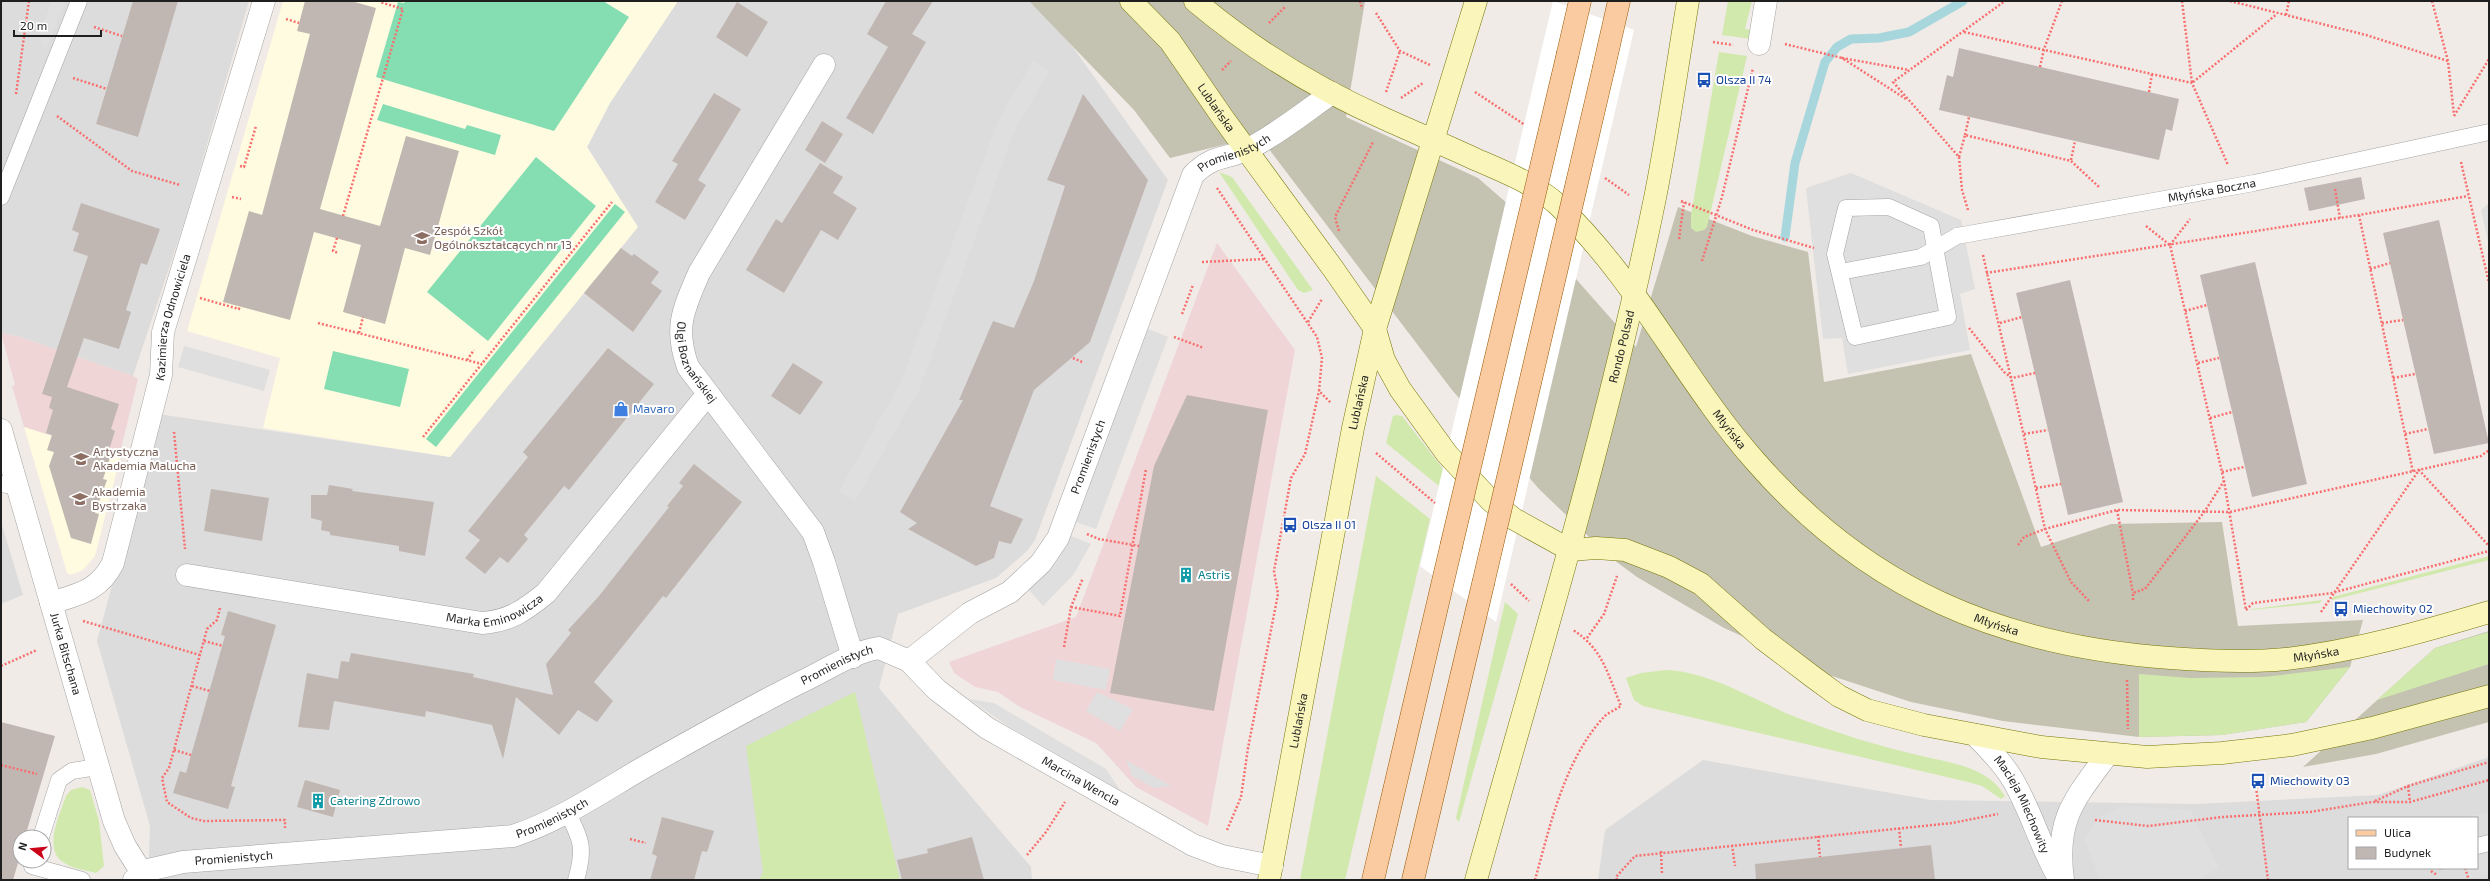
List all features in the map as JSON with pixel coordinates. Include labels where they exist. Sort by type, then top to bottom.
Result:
[{"type":"main road","name":"Lublańska","points":[[1130,1],[1170,41],[1375,329],[1353,428],[1270,873]]},
{"type":"main road","points":[[1195,1],[1284,66],[1332,93],[1432,140]]},
{"type":"main road","points":[[1476,1],[1375,329],[1384,360],[1400,389],[1447,454],[1491,501],[1514,519],[1570,550],[1596,548],[1625,550],[1669,567],[1701,584],[1763,639],[1840,696],[1867,710],[1924,725],[2041,747],[2107,755],[2147,757],[2199,754],[2292,745],[2372,728],[2489,696]]},
{"type":"main road","points":[[1372,880],[1580,1]]},
{"type":"main road","points":[[1413,880],[1619,1]]},
{"type":"main road","points":[[1634,294],[1656,191],[1688,1]]},
{"type":"main road","name":"Rondo Polsad","points":[[1432,140],[1521,179],[1555,202],[1582,230],[1634,294],[1570,550]]},
{"type":"main road","name":"Młyńska","points":[[1634,294],[1674,354],[1752,458],[1782,491],[1838,541],[1868,563],[1924,596],[1978,620],[2035,639],[2083,649],[2152,657],[2245,661],[2287,658],[2363,646],[2420,633],[2489,612]]},
{"type":"main road","points":[[1476,880],[1570,550]]},
{"type":"street","name":"Kazimierza Odnowiciela","points":[[51,603],[81,594],[94,587],[106,576],[113,563],[162,375],[163,332],[210,183],[264,1]]},
{"type":"street","points":[[1759,44],[1766,1]]},
{"type":"street","name":"Olgi Boznańskiej","points":[[824,65],[723,232],[690,294],[680,333],[681,347],[688,367],[707,395],[785,493],[813,532],[824,562],[853,657]]},
{"type":"street","name":"Promienistych","points":[[149,875],[183,862],[498,839],[528,831],[567,812],[668,754],[853,657],[879,648],[909,661],[970,613],[1010,592],[1041,563],[1058,538],[1193,175],[1202,165],[1218,157],[1247,150],[1332,93]]},
{"type":"street","name":"Marka Eminowicza","points":[[187,575],[482,623],[509,619],[526,610],[546,593],[707,395]]},
{"type":"street","name":"Jurka Bitschana","points":[[1,430],[10,486],[51,603],[97,767],[116,827],[132,858],[149,875]]},
{"type":"street","name":"Marcina Wencla","points":[[909,661],[937,690],[980,724],[1110,799],[1207,852],[1270,873]]},
{"type":"street","name":"Macieja Miechowity","points":[[1975,735],[1994,755],[2011,777],[2026,807],[2046,856],[2062,880]]},
{"type":"street","name":"Macieja Miechowity","points":[[2062,880],[2060,848],[2062,829],[2066,816],[2107,755]]},
{"type":"lane","points":[[1,197],[79,1]]},
{"type":"lane","name":"Młyńska Boczna","points":[[1840,272],[1921,257],[1957,236],[2236,186],[2489,132]]},
{"type":"lane","points":[[1889,207],[1931,226],[1948,317],[1855,337],[1835,254],[1846,208],[1889,207]]},
{"type":"lane","points":[[44,829],[59,780],[72,771],[97,767]]},
{"type":"lane","points":[[567,812],[581,838],[582,848],[576,880]]},
{"type":"lane","points":[[2478,846],[2489,843]]},
{"type":"lane","points":[[31,869],[82,880]]},
{"type":"path","points":[[15,96],[29,1]]},
{"type":"path","points":[[1360,1],[1362,10]]},
{"type":"path","points":[[1959,157],[1893,82],[2005,1]]},
{"type":"path","points":[[2040,67],[2044,49],[2062,1]]},
{"type":"path","points":[[2182,1],[2192,83],[2236,186]]},
{"type":"path","points":[[2230,1],[2366,35],[2448,61]]},
{"type":"path","points":[[2286,15],[2289,1]]},
{"type":"path","points":[[2432,1],[2448,61],[2454,122]]},
{"type":"path","points":[[343,216],[403,9],[380,2]]},
{"type":"path","points":[[1376,13],[1400,50],[1429,64]]},
{"type":"path","points":[[2192,83],[2278,13]]},
{"type":"path","points":[[90,26],[122,36]]},
{"type":"path","points":[[1963,32],[2192,83]]},
{"type":"path","points":[[1714,42],[1721,44]]},
{"type":"path","points":[[1702,261],[1717,214],[1759,44]]},
{"type":"path","points":[[1386,94],[1400,50]]},
{"type":"path","points":[[1816,51],[1842,58],[1909,70]]},
{"type":"path","points":[[1842,58],[1908,100]]},
{"type":"path","points":[[2454,116],[2489,59]]},
{"type":"path","points":[[2149,92],[2152,74]]},
{"type":"path","points":[[70,76],[107,89]]},
{"type":"path","points":[[1398,100],[1429,79]]},
{"type":"path","points":[[54,114],[140,175],[199,189],[210,183]]},
{"type":"path","points":[[1969,117],[1959,157],[1962,190],[1978,232],[1986,273],[2000,323],[2045,529],[2071,582],[2089,601]]},
{"type":"path","points":[[1965,135],[2072,161],[2101,190]]},
{"type":"path","points":[[1341,238],[1335,217],[1374,139]]},
{"type":"path","points":[[2072,161],[2075,141]]},
{"type":"path","points":[[2459,154],[2489,283]]},
{"type":"path","points":[[2330,166],[2340,218]]},
{"type":"path","points":[[1213,182],[1308,322],[1317,337],[1322,358],[1319,391],[1305,454],[1291,478],[1274,571],[1278,594],[1248,748],[1241,797],[1226,835]]},
{"type":"path","points":[[1986,273],[2170,246],[2468,196]]},
{"type":"path","points":[[1677,201],[1684,202],[1717,214],[1753,230],[1835,254]]},
{"type":"path","points":[[423,437],[612,202]]},
{"type":"path","points":[[1679,239],[1684,202]]},
{"type":"path","points":[[2359,215],[2413,472]]},
{"type":"path","points":[[337,238],[333,251],[338,253]]},
{"type":"path","points":[[2170,246],[2224,480],[2246,610],[2254,603],[2332,593],[2489,551]]},
{"type":"path","points":[[1202,262],[1265,259]]},
{"type":"path","points":[[2370,269],[2390,263]]},
{"type":"path","points":[[1308,322],[1321,300],[1339,278]]},
{"type":"path","points":[[1182,314],[1193,285]]},
{"type":"path","points":[[196,297],[239,309],[239,307]]},
{"type":"path","points":[[2185,311],[2207,305]]},
{"type":"path","points":[[359,333],[363,317]]},
{"type":"path","points":[[1948,317],[1965,322],[2004,372],[2012,378],[2035,373]]},
{"type":"path","points":[[2000,323],[2022,317]]},
{"type":"path","points":[[2382,323],[2403,320]]},
{"type":"path","points":[[318,322],[482,364]]},
{"type":"path","points":[[1174,337],[1204,348]]},
{"type":"path","points":[[467,360],[474,350]]},
{"type":"path","points":[[1072,358],[1082,362]]},
{"type":"path","points":[[2198,363],[2219,358]]},
{"type":"path","points":[[2393,378],[2415,374]]},
{"type":"path","points":[[1319,391],[1330,402]]},
{"type":"path","points":[[2210,418],[2232,412]]},
{"type":"path","points":[[174,427],[187,575]]},
{"type":"path","points":[[2405,434],[2428,428]]},
{"type":"path","points":[[2024,434],[2048,430]]},
{"type":"path","points":[[2018,545],[2024,537],[2045,529],[2117,510],[2230,512],[2481,456],[2489,450]]},
{"type":"path","points":[[2222,472],[2244,467]]},
{"type":"path","points":[[1071,607],[1120,616],[1146,469]]},
{"type":"path","points":[[2419,470],[2489,546]]},
{"type":"path","points":[[2321,612],[2332,593],[2419,470]]},
{"type":"path","points":[[2133,593],[2145,589],[2205,511],[2224,480]]},
{"type":"path","points":[[2036,488],[2061,484]]},
{"type":"path","points":[[2117,510],[2133,593],[2133,600]]},
{"type":"path","points":[[1080,531],[1099,539],[1139,546]]},
{"type":"path","points":[[1064,647],[1071,607],[1083,578]]},
{"type":"path","points":[[227,582],[217,620],[207,629],[169,768],[162,778],[167,802],[191,818],[204,821],[285,820],[285,836]]},
{"type":"path","points":[[1587,638],[1604,614]]},
{"type":"path","points":[[81,620],[200,655]]},
{"type":"path","points":[[1535,880],[1551,820],[1567,776],[1604,717],[1621,706],[1597,650],[1587,638],[1567,626]]},
{"type":"path","points":[[204,641],[222,646]]},
{"type":"path","points":[[1,666],[40,649]]},
{"type":"path","points":[[2127,675],[2129,735]]},
{"type":"path","points":[[192,686],[210,691]]},
{"type":"path","points":[[174,750],[191,755]]},
{"type":"path","points":[[2372,802],[2408,786],[2489,762]]},
{"type":"path","points":[[1,764],[59,780]]},
{"type":"path","points":[[2089,819],[2148,826],[2259,815],[2310,812],[2372,802],[2410,802],[2489,780]]},
{"type":"path","points":[[2408,786],[2410,802]]},
{"type":"path","points":[[2256,787],[2268,880]]},
{"type":"path","points":[[1027,855],[1046,832],[1068,796]]},
{"type":"path","points":[[1617,880],[1616,877],[1635,856],[1661,851],[1952,823],[1998,814]]},
{"type":"path","points":[[1899,828],[1901,848]]},
{"type":"path","points":[[1818,836],[1820,857]]},
{"type":"path","points":[[630,839],[646,843]]},
{"type":"path","points":[[1732,844],[1735,866]]},
{"type":"path","points":[[1661,851],[1662,874]]},
{"type":"path","points":[[2466,869],[2469,880]]},
{"type":"path","points":[[2431,871],[2437,875]]},
{"type":"shaded area","points":[[1,1],[249,1],[185,220],[133,376],[20,337],[1,333]]},
{"type":"shaded area","points":[[52,1],[65,1],[46,50],[38,36]]},
{"type":"shaded area","name":"Zespół Szkół Ogólnokształcących nr 13","points":[[283,1],[678,1],[610,103],[587,147],[638,227],[450,457],[263,428],[280,358],[187,331]]},
{"type":"shaded area","points":[[678,1],[1029,1],[1057,25],[1168,180],[1035,540],[1026,552],[996,578],[898,614],[879,688],[1031,867],[1032,880],[148,880],[150,826],[97,641],[158,414],[450,457],[637,227],[587,147],[610,103]]},
{"type":"shaded area","points":[[1029,1],[1365,1],[1346,117],[1478,178],[1517,212],[1636,347],[1678,207],[1752,236],[1808,252],[1824,382],[1971,354],[2041,547],[2111,524],[2222,522],[2238,626],[2363,620],[2350,667],[2306,722],[2222,735],[2139,737],[2003,721],[1911,702],[1826,674],[1724,628],[1637,577],[1610,557],[1540,490],[1452,390],[1259,136],[1170,158],[1134,110]]},
{"type":"shaded area","points":[[1033,61],[1050,71],[1016,127],[920,388],[855,501],[839,491],[901,382],[999,118]]},
{"type":"shaded area","points":[[1851,173],[1961,220],[1975,289],[1960,294],[1970,350],[1848,374],[1842,338],[1823,339],[1806,188]]},
{"type":"shaded area","points":[[2489,203],[2489,246],[2481,210]]},
{"type":"shaded area","points":[[1217,243],[1295,350],[1208,826],[1136,787],[1096,743],[1020,707],[998,692],[975,687],[954,673],[949,662],[1076,617]]},
{"type":"shaded area","points":[[1148,329],[1168,337],[1096,529],[1076,522]]},
{"type":"shaded area","points":[[1,333],[20,337],[138,379],[119,457],[24,427],[12,386],[15,385]]},
{"type":"shaded area","points":[[184,346],[270,370],[264,391],[178,367]]},
{"type":"shaded area","points":[[24,427],[120,458],[95,556],[83,570],[71,575],[67,573]]},
{"type":"shaded area","points":[[1,522],[23,595],[1,604]]},
{"type":"shaded area","points":[[1071,536],[1091,544],[1073,575],[1043,606],[1029,590],[1057,561]]},
{"type":"shaded area","points":[[2489,631],[2489,722],[2376,754],[2303,767],[2435,648]]},
{"type":"shaded area","points":[[1056,659],[1110,669],[1106,690],[1053,680]]},
{"type":"shaded area","points":[[1097,692],[1133,709],[1120,731],[1086,711]]},
{"type":"shaded area","points":[[969,699],[994,703],[1106,769],[1120,790],[1008,726]]},
{"type":"shaded area","points":[[2489,757],[2489,880],[1598,880],[1605,830],[1703,760],[1931,800],[2196,804],[2378,795]]},
{"type":"shaded area","points":[[1126,760],[1171,786],[1154,788],[1132,776]]},
{"type":"shaded area","points":[[2122,806],[2190,810],[2219,868],[2196,880],[2100,880],[2085,840],[2093,826],[2102,816]]},
{"type":"shaded area","points":[[2489,812],[2489,874],[2470,878],[2468,869],[2478,869],[2478,817],[2463,817]]},
{"type":"green space","points":[[406,1],[603,1],[629,17],[554,131],[376,77],[398,2],[404,3]]},
{"type":"green space","points":[[1728,1],[1752,1],[1745,29],[1752,30],[1751,39],[1722,35]]},
{"type":"green space","points":[[1719,52],[1747,56],[1707,227],[1704,230],[1696,232],[1691,228],[1691,215]]},
{"type":"green space","points":[[383,104],[465,129],[467,125],[501,135],[495,155],[377,120]]},
{"type":"green space","points":[[536,157],[596,206],[488,341],[427,292]]},
{"type":"green space","points":[[1219,172],[1232,177],[1313,290],[1304,293],[1298,290]]},
{"type":"green space","points":[[615,204],[625,212],[436,447],[426,439]]},
{"type":"green space","points":[[333,351],[409,369],[400,407],[324,389]]},
{"type":"green space","points":[[1393,416],[1402,416],[1443,469],[1439,486],[1386,443]]},
{"type":"green space","points":[[1376,476],[1430,519],[1345,880],[1300,880]]},
{"type":"green space","points":[[2489,556],[2489,560],[2332,600],[2333,597]]},
{"type":"green space","points":[[2322,600],[2320,603],[2251,610],[2253,609]]},
{"type":"green space","points":[[1505,602],[1518,614],[1459,822],[1456,818]]},
{"type":"green space","points":[[2489,632],[2489,664],[2377,700],[2435,648]]},
{"type":"green space","points":[[2350,667],[2306,722],[2222,735],[2139,737],[2139,674],[2190,678],[2263,677]]},
{"type":"green space","points":[[1666,670],[1683,672],[1715,681],[1793,716],[1842,734],[1892,749],[1960,765],[1980,773],[1990,779],[2005,796],[2001,799],[1982,786],[1968,782],[1643,706],[1634,700],[1626,678],[1641,673]]},
{"type":"green space","points":[[855,692],[900,880],[759,880],[763,872],[746,746]]},
{"type":"green space","points":[[82,787],[90,790],[99,821],[104,866],[96,873],[66,864],[59,858],[55,851],[53,842],[54,832],[66,796],[71,790]]},
{"type":"pier","points":[[1553,1],[1634,30],[1496,622],[1420,566]]},
{"type":"building","points":[[133,1],[178,1],[138,137],[96,124]]},
{"type":"building","points":[[305,1],[351,1],[376,8],[320,209],[380,226],[406,136],[459,151],[430,255],[405,248],[385,324],[343,312],[361,245],[314,232],[290,320],[223,302],[249,211],[262,215],[310,34],[297,31]]},
{"type":"building","points":[[886,1],[933,1],[912,34],[926,42],[873,134],[846,118],[888,47],[867,34]]},
{"type":"building","points":[[737,2],[768,22],[747,57],[716,37]]},
{"type":"building","points":[[1959,48],[2179,99],[2172,131],[2166,129],[2159,160],[1939,110],[1947,75],[1953,77]]},
{"type":"building","points":[[714,93],[741,109],[698,180],[706,185],[685,220],[655,202],[678,164],[672,161]]},
{"type":"building","points":[[1083,94],[1148,180],[1090,342],[1034,390],[990,506],[1023,519],[1011,544],[999,541],[994,558],[976,566],[908,529],[917,523],[900,512],[963,400],[959,400],[993,321],[1014,328],[1034,281],[1065,186],[1047,180]]},
{"type":"building","points":[[822,121],[843,134],[825,163],[805,150]]},
{"type":"building","points":[[820,163],[843,177],[833,193],[857,208],[838,240],[821,230],[784,293],[746,270],[776,219],[782,223]]},
{"type":"building","points":[[2361,177],[2365,199],[2309,211],[2304,188]]},
{"type":"building","points":[[81,203],[160,229],[147,265],[141,263],[126,310],[131,312],[119,349],[84,338],[67,387],[119,404],[111,429],[115,431],[108,453],[111,455],[103,479],[107,480],[95,513],[99,514],[91,544],[71,538],[49,466],[54,452],[47,450],[52,435],[46,433],[53,410],[49,408],[52,397],[42,394],[88,256],[73,251],[79,233],[72,230]]},
{"type":"building","points":[[2439,220],[2489,443],[2434,454],[2383,233]]},
{"type":"building","points":[[621,248],[632,256],[634,254],[659,272],[651,283],[662,291],[633,332],[584,293]]},
{"type":"building","points":[[2255,262],[2307,484],[2252,497],[2200,275]]},
{"type":"building","points":[[2070,280],[2123,502],[2068,515],[2016,293]]},
{"type":"building","points":[[608,348],[654,384],[569,490],[564,486],[524,535],[528,539],[508,563],[500,557],[485,574],[465,558],[480,540],[468,531],[528,457],[523,452]]},
{"type":"building","points":[[793,363],[823,382],[800,415],[771,396]]},
{"type":"building","name":"Astris","points":[[1187,395],[1268,410],[1214,711],[1110,693],[1154,466]]},
{"type":"building","points":[[694,464],[742,502],[666,598],[663,596],[594,682],[613,701],[597,722],[578,710],[559,735],[516,697],[503,759],[492,725],[426,711],[425,717],[334,701],[329,730],[298,727],[307,673],[338,679],[341,661],[349,662],[351,653],[474,674],[473,677],[553,695],[546,664],[571,633],[568,630],[599,596],[669,507],[667,506],[683,486],[679,483]]},
{"type":"building","points":[[329,485],[353,489],[352,491],[434,502],[425,556],[399,551],[399,546],[330,535],[330,532],[321,530],[322,521],[311,518],[311,495],[327,495]]},
{"type":"building","points":[[211,489],[269,498],[262,541],[204,531]]},
{"type":"building","points":[[228,611],[276,625],[231,786],[235,787],[228,809],[173,793],[180,771],[186,773],[225,636],[221,635]]},
{"type":"building","points":[[1,722],[55,736],[27,829],[12,829],[12,869],[16,869],[13,880],[1,880]]},
{"type":"building","name":"Catering Zdrowo","points":[[305,780],[340,790],[333,817],[297,807]]},
{"type":"building","points":[[662,817],[714,831],[707,852],[702,851],[694,880],[650,880],[657,856],[652,854]]},
{"type":"building","points":[[972,837],[984,880],[902,880],[897,860],[928,853],[927,849]]},
{"type":"building","points":[[1931,845],[1935,880],[1756,880],[1755,864]]},
{"type":"waterway","points":[[1785,237],[1795,163],[1825,62],[1837,47],[1851,39],[1879,38],[1909,32],[1963,1]]},
{"type":"place","name":"Olsza II 74","points":[[1704,80]]},
{"type":"place","name":"Zespół Szkół Ogólnokształcących nr 13","points":[[422,238]]},
{"type":"place","name":"Mavaro","points":[[621,409]]},
{"type":"place","name":"Artystyczna Akademia Malucha","points":[[81,459]]},
{"type":"place","name":"Akademia Bystrzaka","points":[[80,499]]},
{"type":"place","name":"Olsza II 01","points":[[1290,525]]},
{"type":"place","name":"Astris","points":[[1186,575]]},
{"type":"place","name":"Miechowity 02","points":[[2341,609]]},
{"type":"place","name":"Miechowity 03","points":[[2258,781]]},
{"type":"place","name":"Catering Zdrowo","points":[[318,801]]}]
